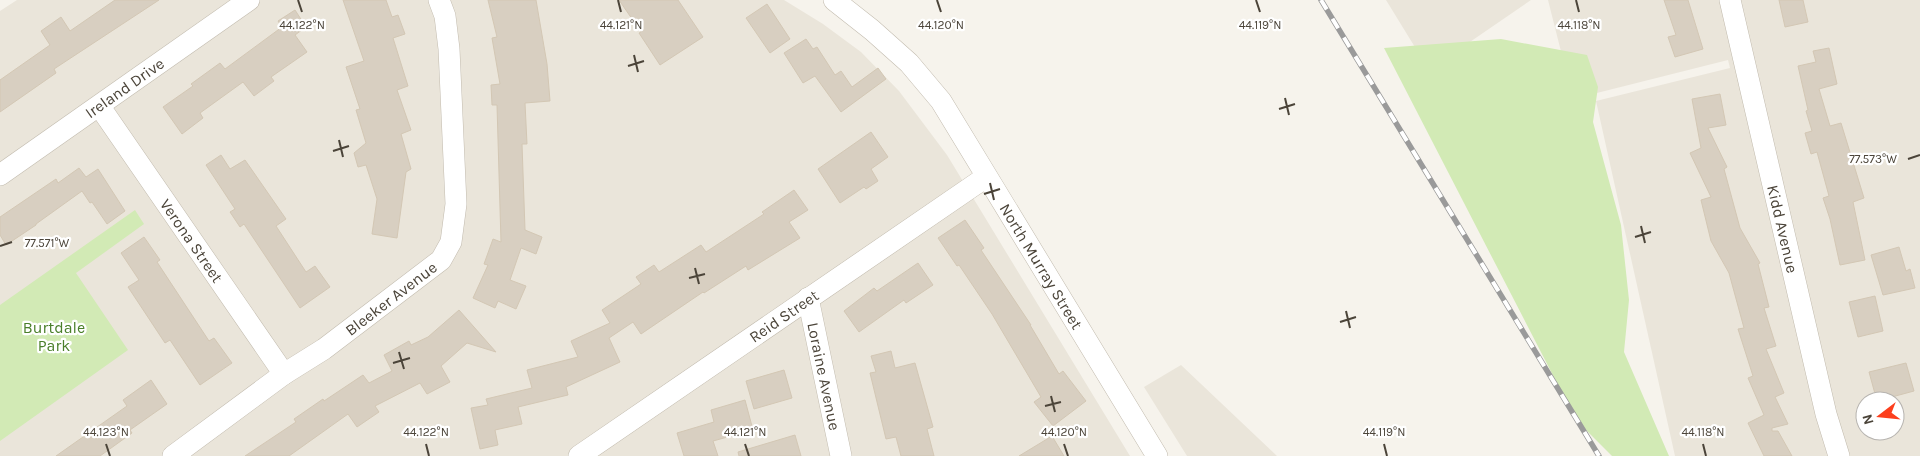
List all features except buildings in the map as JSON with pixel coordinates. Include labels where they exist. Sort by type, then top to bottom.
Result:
[{"type":"street","name":"Ireland Drive","points":[[0,175],[100,107],[249,0]]},
{"type":"street","name":"Bleeker Avenue","points":[[173,456],[284,374],[324,349],[441,260],[451,242],[456,204],[448,49],[445,16],[440,0]]},
{"type":"street","name":"North Murray Street","points":[[834,0],[909,63],[941,101],[1157,456]]},
{"type":"street","name":"Kidd Avenue","points":[[1730,0],[1826,414],[1839,456]]},
{"type":"street","name":"Verona Street","points":[[100,107],[284,374]]},
{"type":"street","name":"Reid Street","points":[[579,456],[986,177]]},
{"type":"street","name":"Loraine Avenue","points":[[808,298],[841,456]]},
{"type":"shaded area","points":[[17,0],[784,0],[823,24],[861,52],[899,91],[947,155],[1130,456],[0,456],[0,11]]},
{"type":"shaded area","points":[[1386,0],[1531,0],[1429,70]]},
{"type":"shaded area","points":[[1548,0],[1920,0],[1920,456],[1675,456],[1596,101],[1730,68],[1728,60],[1573,99]]},
{"type":"shaded area","points":[[1181,365],[1277,456],[1187,456],[1144,387]]},
{"type":"green space","points":[[1501,39],[1587,55],[1598,87],[1593,122],[1621,225],[1629,300],[1624,352],[1669,456],[1612,456],[1576,420],[1384,48]]},
{"type":"green space","name":"Burtdale Park","points":[[135,210],[144,224],[76,273],[128,350],[0,441],[0,305]]},
{"type":"railway","points":[[1321,0],[1599,456]]}]
